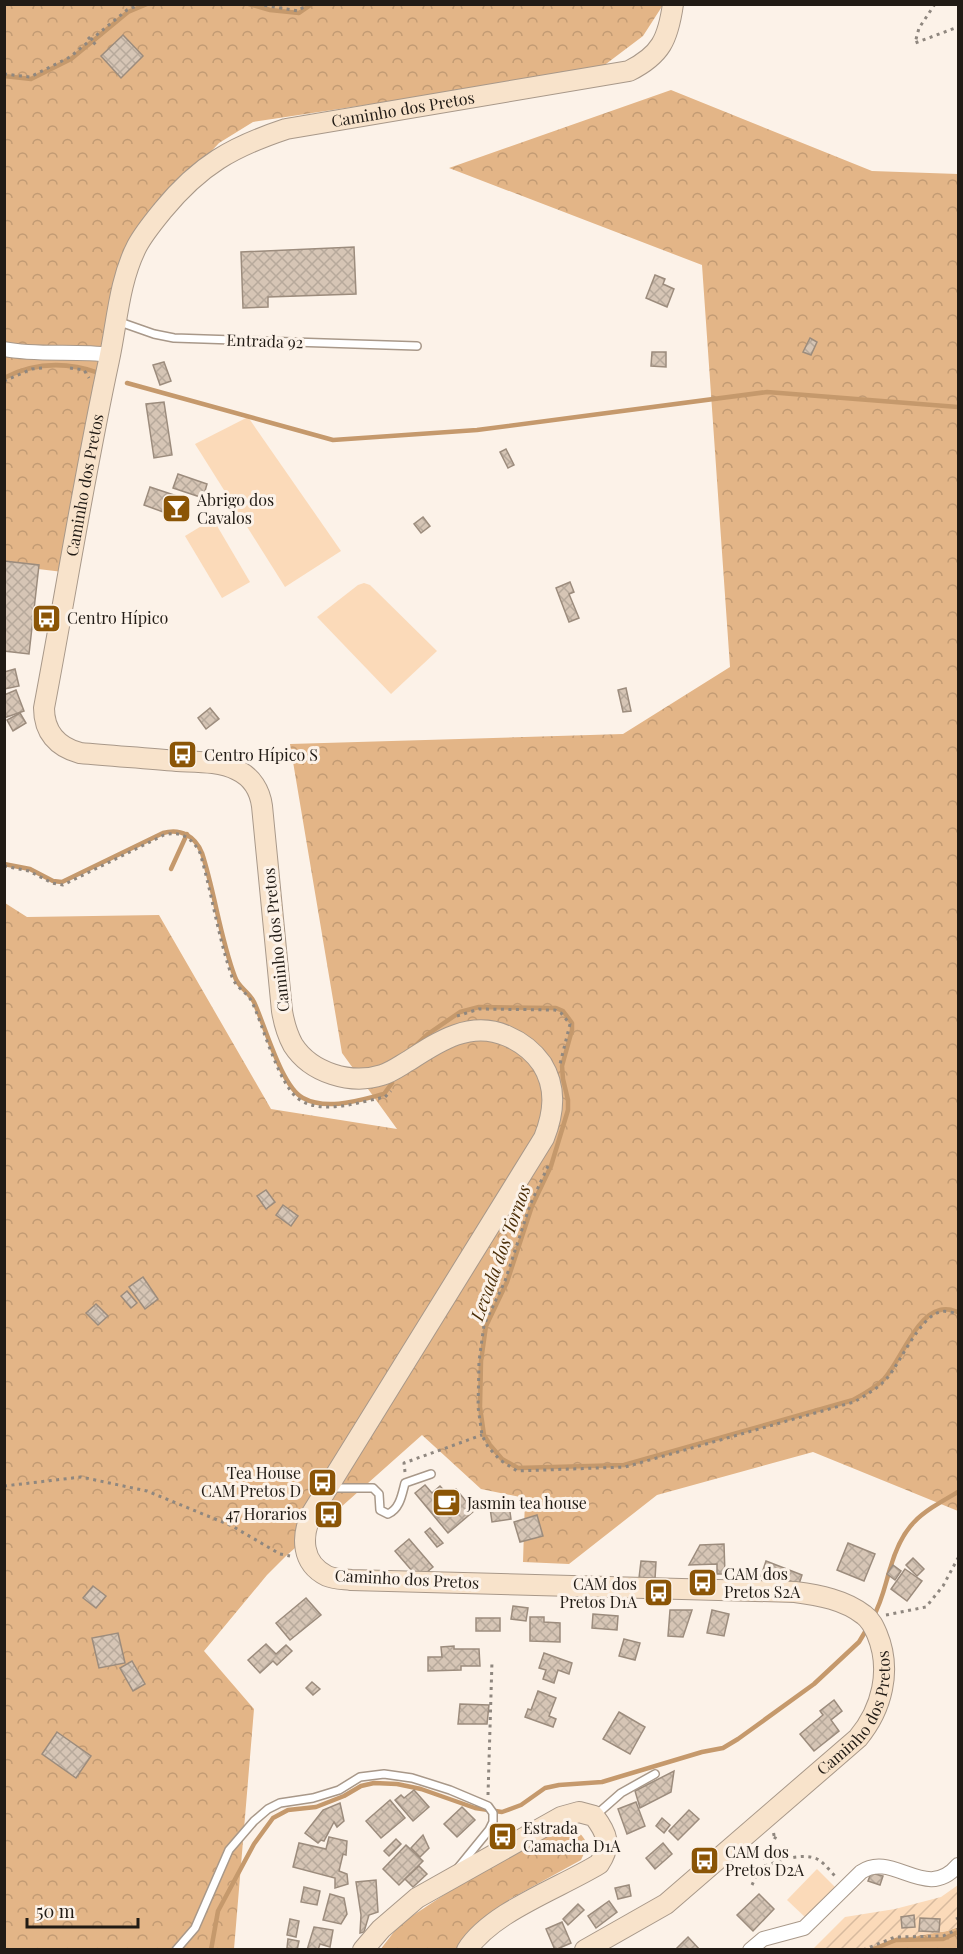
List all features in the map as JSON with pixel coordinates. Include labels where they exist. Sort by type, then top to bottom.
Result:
[{"type":"main road","name":"Caminho dos Pretos","points":[[585,1950],[666,1904],[858,1738],[871,1721],[877,1708],[885,1673],[884,1655],[870,1622],[838,1602],[818,1595],[795,1592],[351,1580],[329,1577],[317,1569],[305,1550],[306,1526],[544,1138],[552,1119],[552,1091],[545,1070],[531,1051],[512,1038],[491,1031],[458,1033],[384,1075],[374,1078],[344,1077],[312,1064],[294,1047],[286,1030],[282,1011],[262,806],[254,784],[243,773],[230,767],[80,753],[62,747],[46,727],[44,708],[102,391],[127,270],[143,235],[181,188],[202,169],[221,157],[255,140],[286,129],[629,71],[646,62],[659,48],[668,30],[673,4]]},
{"type":"main road","points":[[363,1950],[381,1929],[409,1904],[450,1879],[561,1817],[579,1812],[594,1816],[608,1838],[608,1849],[599,1864],[503,1916],[474,1938],[467,1950]]},
{"type":"street","points":[[11,350],[86,352],[110,356]]},
{"type":"street","points":[[750,1950],[763,1939],[804,1928],[861,1872],[871,1867],[884,1866],[930,1880],[949,1874],[958,1865]]},
{"type":"lane","name":"Entrada 92","points":[[116,321],[174,338],[417,346]]},
{"type":"lane","points":[[328,1488],[373,1488],[379,1494],[380,1510],[388,1514],[393,1512],[398,1504],[405,1483],[430,1474]]},
{"type":"lane","points":[[176,1950],[195,1928],[229,1850],[254,1821],[268,1809],[280,1803],[313,1798],[339,1790],[360,1777],[384,1774],[412,1778],[450,1790],[490,1810],[493,1822],[489,1830],[450,1879]]},
{"type":"lane","points":[[594,1816],[621,1793],[655,1774]]},
{"type":"path","points":[[4,74],[30,77],[69,57],[127,10],[141,4]]},
{"type":"path","points":[[258,4],[298,11],[308,4]]},
{"type":"path","points":[[935,4],[919,28],[915,43],[958,27]]},
{"type":"path","points":[[88,37],[97,46]]},
{"type":"path","points":[[4,381],[32,369],[46,367]]},
{"type":"path","points":[[63,367],[84,370],[94,387],[102,391]]},
{"type":"path","points":[[4,866],[29,871],[52,883],[63,885],[164,835],[175,833],[186,836],[196,845],[200,854],[233,980],[252,1002],[264,1035],[290,1090],[300,1100],[328,1107],[385,1097],[398,1086]]},
{"type":"path","points":[[453,1019],[460,1014],[479,1009],[555,1010],[561,1013],[570,1024],[560,1066]]},
{"type":"path","points":[[549,1165],[530,1205],[505,1281],[484,1325],[479,1372],[478,1407],[482,1435],[488,1447],[500,1460],[517,1470],[625,1467],[854,1402],[887,1379],[926,1320],[938,1312],[958,1314]]},
{"type":"path","points":[[405,1483],[404,1463],[482,1435]]},
{"type":"path","points":[[4,1486],[81,1477],[147,1491],[232,1526],[280,1554],[290,1556],[305,1550]]},
{"type":"path","points":[[870,1622],[882,1616],[926,1607],[944,1586],[958,1558]]},
{"type":"path","points":[[490,1810],[492,1661]]},
{"type":"path","points":[[766,1867],[765,1859],[777,1834],[767,1836]]},
{"type":"path","points":[[752,1885],[759,1872],[766,1867],[798,1855],[819,1860],[846,1887]]},
{"type":"path","points":[[862,1950],[895,1937],[943,1936],[958,1929]]},
{"type":"shaded area","points":[[248,417],[341,551],[285,587],[195,444]]},
{"type":"shaded area","points":[[213,519],[250,582],[222,598],[185,536]]},
{"type":"shaded area","points":[[364,583],[370,585],[437,651],[391,694],[317,617],[358,585]]},
{"type":"shaded area","points":[[817,1869],[836,1888],[806,1918],[787,1900]]},
{"type":"shaded area","points":[[958,1885],[958,1927],[947,1931],[895,1939],[878,1949],[812,1950],[845,1917],[895,1909],[941,1897]]},
{"type":"green space","points":[[5,5],[663,5],[643,36],[598,70],[253,122],[219,143],[148,219],[63,572],[5,565]]},
{"type":"green space","points":[[671,90],[872,171],[958,174],[958,1511],[813,1452],[657,1495],[569,1564],[523,1562],[525,1498],[481,1489],[422,1435],[286,1556],[267,1575],[204,1651],[254,1709],[234,1949],[5,1950],[5,903],[27,917],[159,915],[271,1109],[397,1129],[342,1053],[290,744],[623,734],[730,667],[702,265],[449,168]]},
{"type":"green space","points":[[555,1827],[571,1829],[582,1835],[588,1845],[581,1860],[510,1899],[476,1929],[462,1949],[380,1950],[400,1924],[477,1873]]},
{"type":"green space","points":[[958,1927],[958,1949],[878,1950],[895,1939],[947,1931]]},
{"type":"building","points":[[123,35],[143,56],[121,78],[101,56]]},
{"type":"building","points":[[354,247],[356,294],[268,297],[268,307],[243,308],[241,252]]},
{"type":"building","points":[[655,275],[665,279],[663,284],[674,289],[667,307],[646,298]]},
{"type":"building","points":[[810,338],[817,342],[811,355],[803,352]]},
{"type":"building","points":[[652,352],[666,352],[666,367],[651,366]]},
{"type":"building","points":[[164,362],[171,381],[160,385],[153,365]]},
{"type":"building","points":[[164,402],[172,455],[154,458],[146,404]]},
{"type":"building","points":[[506,449],[514,465],[508,468],[500,452]]},
{"type":"building","points":[[178,474],[207,484],[203,498],[173,488]]},
{"type":"building","points":[[150,487],[183,498],[177,517],[144,505]]},
{"type":"building","points":[[423,517],[430,526],[421,533],[414,524]]},
{"type":"building","points":[[4,561],[39,565],[29,654],[4,651]]},
{"type":"building","points":[[570,582],[574,592],[569,594],[579,618],[569,622],[556,588]]},
{"type":"building","points":[[15,669],[19,686],[4,689],[4,672]]},
{"type":"building","points":[[626,688],[631,711],[623,712],[618,690]]},
{"type":"building","points":[[16,690],[24,711],[4,718],[4,695]]},
{"type":"building","points":[[210,708],[219,719],[206,729],[198,718]]},
{"type":"building","points":[[20,713],[26,723],[13,731],[7,720]]},
{"type":"building","points":[[266,1190],[275,1202],[266,1209],[257,1196]]},
{"type":"building","points":[[283,1205],[298,1216],[291,1226],[276,1215]]},
{"type":"building","points":[[143,1277],[158,1299],[145,1309],[129,1287]]},
{"type":"building","points":[[127,1291],[137,1303],[131,1308],[121,1296]]},
{"type":"building","points":[[96,1304],[108,1316],[98,1325],[86,1313]]},
{"type":"building","name":"Jasmin tea house","points":[[425,1485],[432,1493],[440,1486],[449,1496],[456,1489],[474,1511],[448,1533],[415,1493]]},
{"type":"building","points":[[509,1505],[511,1519],[492,1522],[490,1508]]},
{"type":"building","points":[[537,1515],[543,1536],[520,1542],[514,1522]]},
{"type":"building","points":[[430,1528],[443,1543],[437,1547],[425,1532]]},
{"type":"building","points":[[409,1539],[433,1567],[419,1579],[395,1551]]},
{"type":"building","points":[[848,1543],[875,1554],[864,1581],[837,1570]]},
{"type":"building","points":[[724,1544],[725,1574],[717,1574],[717,1564],[689,1565],[700,1545]]},
{"type":"building","points":[[913,1558],[924,1569],[917,1576],[906,1565]]},
{"type":"building","points":[[641,1561],[656,1562],[655,1579],[639,1578]]},
{"type":"building","points":[[766,1561],[802,1575],[799,1584],[790,1581],[788,1586],[761,1576]]},
{"type":"building","points":[[893,1565],[901,1571],[895,1580],[887,1574]]},
{"type":"building","points":[[905,1569],[922,1581],[907,1601],[891,1589]]},
{"type":"building","points":[[93,1586],[106,1596],[96,1608],[83,1598]]},
{"type":"building","points":[[306,1598],[321,1615],[290,1640],[276,1623]]},
{"type":"building","points":[[513,1606],[528,1608],[526,1621],[511,1619]]},
{"type":"building","points":[[670,1610],[692,1610],[683,1637],[668,1636]]},
{"type":"building","points":[[712,1610],[729,1614],[724,1636],[707,1633]]},
{"type":"building","points":[[593,1614],[618,1616],[617,1630],[592,1628]]},
{"type":"building","points":[[530,1617],[544,1617],[544,1622],[560,1623],[560,1642],[530,1641]]},
{"type":"building","points":[[476,1618],[500,1618],[500,1631],[476,1631]]},
{"type":"building","points":[[118,1633],[125,1663],[99,1668],[92,1638]]},
{"type":"building","points":[[624,1639],[640,1643],[635,1660],[619,1656]]},
{"type":"building","points":[[266,1644],[276,1654],[286,1645],[292,1651],[277,1665],[273,1661],[260,1673],[248,1660]]},
{"type":"building","points":[[454,1646],[454,1649],[479,1649],[480,1666],[461,1666],[461,1670],[428,1671],[428,1657],[442,1657],[441,1647]]},
{"type":"building","points":[[544,1653],[572,1663],[569,1674],[558,1670],[554,1683],[543,1679],[546,1670],[539,1668]]},
{"type":"building","points":[[132,1661],[145,1684],[133,1691],[120,1668]]},
{"type":"building","points":[[312,1682],[320,1689],[313,1695],[306,1688]]},
{"type":"building","points":[[538,1691],[556,1698],[549,1716],[556,1719],[553,1727],[525,1717],[528,1709],[531,1710]]},
{"type":"building","points":[[834,1700],[842,1711],[831,1720],[839,1731],[814,1751],[800,1734],[823,1715],[820,1711]]},
{"type":"building","points":[[460,1704],[489,1705],[487,1724],[458,1724]]},
{"type":"building","points":[[619,1712],[645,1727],[630,1754],[603,1739]]},
{"type":"building","points":[[57,1732],[91,1756],[76,1778],[42,1754]]},
{"type":"building","points":[[674,1771],[671,1792],[640,1808],[635,1791]]},
{"type":"building","points":[[414,1790],[429,1807],[413,1821],[395,1800],[401,1795],[404,1798]]},
{"type":"building","points":[[390,1800],[405,1818],[381,1838],[366,1821]]},
{"type":"building","points":[[636,1802],[645,1826],[627,1834],[618,1809]]},
{"type":"building","points":[[340,1803],[344,1821],[337,1827],[334,1822],[324,1841],[321,1840],[318,1843],[305,1833],[323,1810]]},
{"type":"building","points":[[462,1807],[475,1820],[457,1837],[444,1824]]},
{"type":"building","points":[[689,1810],[699,1819],[678,1840],[669,1831]]},
{"type":"building","points":[[662,1818],[670,1825],[664,1833],[656,1826]]},
{"type":"building","points":[[423,1835],[429,1848],[420,1857],[411,1848]]},
{"type":"building","points":[[329,1837],[347,1841],[346,1855],[343,1854],[339,1871],[347,1874],[348,1884],[335,1888],[335,1878],[293,1867],[299,1843],[326,1849]]},
{"type":"building","points":[[396,1839],[401,1844],[389,1856],[384,1851]]},
{"type":"building","points":[[663,1843],[672,1854],[655,1869],[646,1858]]},
{"type":"building","points":[[406,1845],[423,1861],[399,1885],[383,1869]]},
{"type":"building","points":[[419,1866],[427,1874],[413,1887],[405,1879]]},
{"type":"building","points":[[871,1873],[883,1876],[880,1885],[868,1881]]},
{"type":"building","points":[[376,1880],[378,1912],[369,1915],[364,1932],[360,1933],[361,1915],[356,1882]]},
{"type":"building","points":[[629,1885],[631,1896],[618,1899],[615,1888]]},
{"type":"building","points":[[304,1887],[320,1891],[317,1905],[301,1902]]},
{"type":"building","points":[[330,1894],[344,1898],[347,1914],[341,1924],[323,1920]]},
{"type":"building","points":[[759,1894],[774,1909],[753,1931],[737,1915]]},
{"type":"building","points":[[609,1901],[617,1912],[596,1928],[588,1916]]},
{"type":"building","points":[[578,1904],[584,1910],[568,1925],[563,1919]]},
{"type":"building","points":[[914,1915],[915,1927],[902,1928],[901,1917]]},
{"type":"building","points":[[920,1918],[940,1919],[939,1932],[919,1931]]},
{"type":"building","points":[[290,1919],[299,1921],[296,1937],[287,1935]]},
{"type":"building","points":[[562,1922],[571,1943],[555,1950],[546,1929]]},
{"type":"building","points":[[314,1927],[333,1930],[330,1947],[320,1944],[318,1950],[307,1950]]},
{"type":"building","points":[[688,1937],[700,1950],[675,1950]]},
{"type":"building","points":[[288,1939],[299,1941],[297,1950],[287,1948]]},
{"type":"waterway","name":"Levada dos Tornos","points":[[4,76],[31,79],[71,59],[128,12],[147,4]]},
{"type":"waterway","name":"Levada dos Tornos","points":[[249,4],[270,10],[299,13],[312,4]]},
{"type":"waterway","points":[[4,378],[28,369],[52,365],[87,369],[99,373]]},
{"type":"waterway","points":[[127,383],[333,440],[477,430],[767,392],[958,407]]},
{"type":"waterway","name":"Levada dos Tornos","points":[[4,864],[30,869],[53,881],[62,882],[163,833],[176,832],[187,835],[202,853],[236,981],[254,1002],[274,1054],[295,1091],[312,1102],[333,1104],[384,1094],[392,1083]]},
{"type":"waterway","points":[[171,869],[187,834]]},
{"type":"waterway","name":"Levada dos Tornos","points":[[411,1050],[428,1034],[460,1012],[479,1007],[556,1008],[563,1011],[572,1023],[562,1066],[568,1110],[551,1166],[532,1206],[507,1282],[486,1326],[481,1361],[480,1407],[484,1435],[502,1459],[518,1468],[624,1465],[853,1400],[884,1379],[923,1320],[944,1309],[958,1312]]},
{"type":"waterway","points":[[873,1617],[895,1553],[907,1530],[923,1514],[958,1492]]},
{"type":"waterway","points":[[211,1950],[218,1911],[254,1844],[273,1818],[288,1810],[316,1807],[344,1796],[361,1786],[374,1783],[397,1784],[421,1789],[475,1808],[502,1812],[521,1805],[545,1788],[602,1782],[702,1752],[723,1748],[814,1684],[859,1642],[868,1627]]},
{"type":"waterway","name":"Levada dos Tornos","points":[[871,1950],[896,1940],[943,1939],[958,1932]]},
{"type":"place","name":"Abrigo dos Cavalos","points":[[176,509]]},
{"type":"place","name":"Centro Hípico","points":[[46,618]]},
{"type":"place","name":"Centro Hípico S","points":[[183,755]]},
{"type":"place","name":"Tea House CAM Pretos D","points":[[322,1482]]},
{"type":"place","name":"Jasmin tea house","points":[[446,1503]]},
{"type":"place","name":"47 Horarios","points":[[328,1514]]},
{"type":"place","name":"CAM dos Pretos S2A","points":[[703,1583]]},
{"type":"place","name":"CAM dos Pretos D1A","points":[[658,1593]]},
{"type":"place","name":"Estrada Camacha D1A","points":[[502,1837]]},
{"type":"place","name":"CAM dos Pretos D2A","points":[[704,1861]]}]
